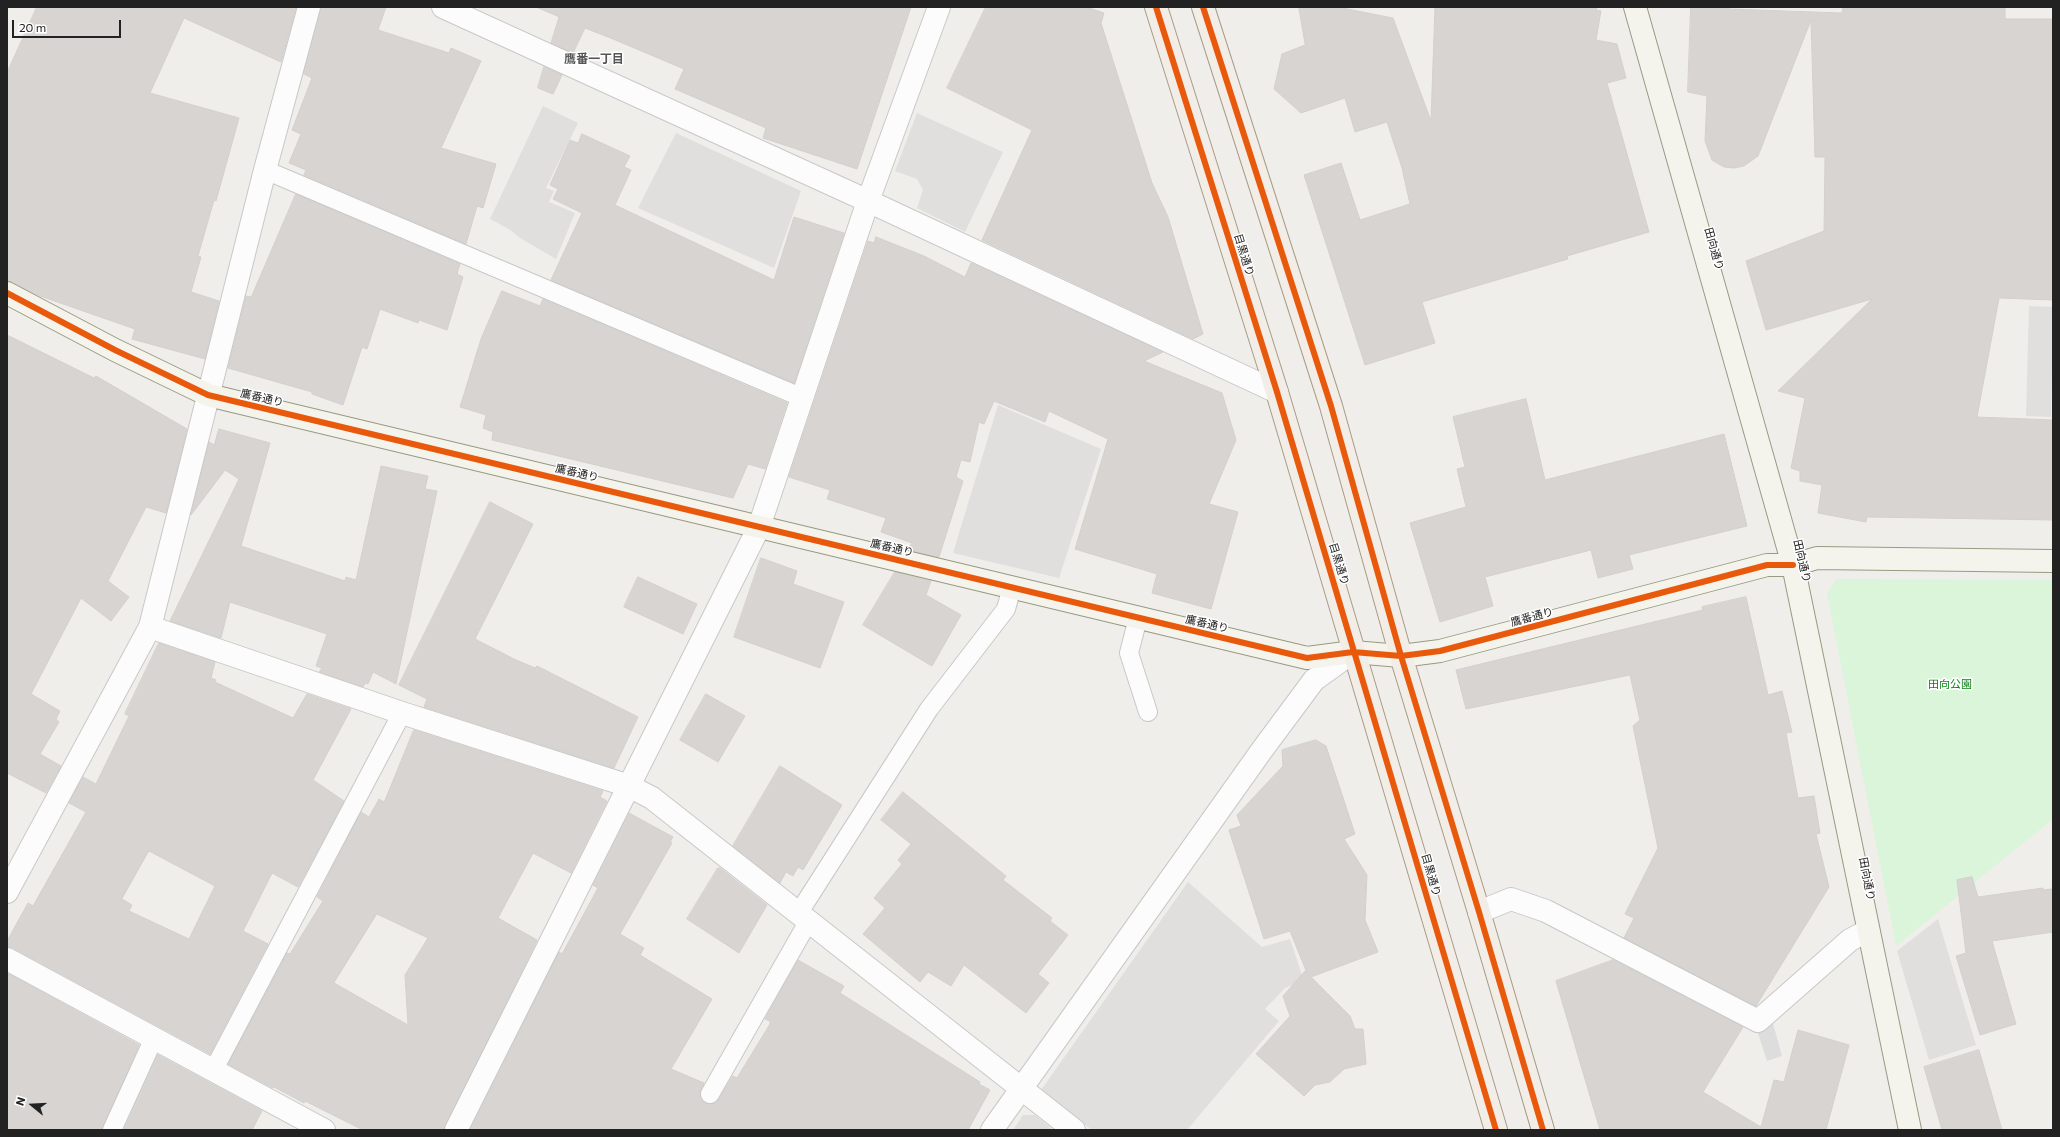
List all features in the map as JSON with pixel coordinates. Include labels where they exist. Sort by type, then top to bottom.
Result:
[{"type":"main road","name":"目黒通り","points":[[1156,7],[1277,392],[1496,1130]]},
{"type":"main road","points":[[1203,7],[1331,406],[1401,656],[1479,912],[1543,1130]]},
{"type":"street","points":[[7,892],[150,627],[265,170],[309,7]]},
{"type":"street","points":[[443,7],[868,201],[1277,392]]},
{"type":"street","points":[[456,1130],[759,527],[868,201],[939,7]]},
{"type":"street","name":"田向通り","points":[[1635,7],[1793,566],[1910,1130]]},
{"type":"street","name":"鷹番通り","points":[[7,293],[115,350],[208,395],[1307,658],[1353,652],[1401,656],[1440,651],[1766,565],[1793,566]]},
{"type":"street","points":[[1793,566],[1817,558],[2053,561]]},
{"type":"street","points":[[150,627],[402,713],[629,786],[652,798],[1074,1130]]},
{"type":"street","points":[[992,1130],[1262,750],[1314,680],[1353,652]]},
{"type":"street","points":[[1479,912],[1511,899],[1546,910],[1758,1021],[1850,940],[1868,932]]},
{"type":"street","points":[[7,959],[324,1130]]},
{"type":"lane","points":[[265,170],[803,398]]},
{"type":"lane","points":[[710,1094],[803,918],[929,710],[1006,608],[1012,587]]},
{"type":"lane","points":[[1138,618],[1129,653],[1148,712]]},
{"type":"lane","points":[[214,1071],[402,713]]},
{"type":"lane","points":[[112,1130],[154,1038]]},
{"type":"green space","name":"田向公園","points":[[1836,579],[2053,580],[2053,819],[1896,946],[1827,594]]},
{"type":"shaded area","points":[[543,106],[578,123],[546,188],[554,191],[549,202],[575,213],[556,259],[520,238],[509,229],[490,219]]},
{"type":"shaded area","points":[[917,113],[1003,152],[965,232],[917,208],[923,190],[917,179],[895,171]]},
{"type":"shaded area","points":[[676,133],[801,191],[774,268],[638,208]]},
{"type":"shaded area","points":[[2029,306],[2053,307],[2051,417],[2026,416]]},
{"type":"shaded area","points":[[998,405],[1101,449],[1059,578],[953,553]]},
{"type":"shaded area","points":[[1188,882],[1262,947],[1290,939],[1304,981],[1285,988],[1265,1009],[1279,1021],[1187,1130],[1092,1130],[1041,1090]]},
{"type":"shaded area","points":[[1938,919],[1976,1045],[1929,1060],[1897,951]]},
{"type":"shaded area","points":[[1023,1115],[1035,1115],[1053,1130],[1013,1130]]},
{"type":"pier","points":[[1767,1002],[1782,1056],[1767,1061],[1751,1012]]},
{"type":"building","points":[[37,7],[296,7],[281,62],[184,18],[150,93],[239,118],[216,201],[214,200],[198,256],[201,257],[191,292],[219,301],[205,359],[132,339],[135,329],[40,296],[7,281],[7,73]]},
{"type":"building","points":[[321,7],[386,7],[378,30],[449,53],[451,48],[481,61],[441,148],[496,164],[483,208],[477,206],[466,244],[304,175],[306,170],[289,163],[301,134],[292,130],[312,78],[304,74]]},
{"type":"building","points":[[536,7],[911,7],[857,169],[763,138],[766,128],[675,89],[684,69],[613,39],[585,28],[573,53],[551,43],[559,17]]},
{"type":"building","points":[[986,7],[1086,7],[1104,13],[1101,23],[1152,183],[1168,217],[1203,334],[1193,339],[982,240],[1032,130],[947,88]]},
{"type":"building","points":[[1299,7],[1337,7],[1393,18],[1431,121],[1435,7],[1597,7],[1596,10],[1601,11],[1596,40],[1617,44],[1626,78],[1607,83],[1649,232],[1567,256],[1568,259],[1422,302],[1435,343],[1365,365],[1304,175],[1341,163],[1360,220],[1410,204],[1402,168],[1387,122],[1355,132],[1345,98],[1301,113],[1274,89],[1282,54],[1305,45]]},
{"type":"building","points":[[1691,7],[1729,7],[1729,9],[1842,13],[1843,7],[2005,7],[2005,19],[2053,19],[2053,300],[1999,298],[1977,417],[2053,420],[2053,520],[1867,517],[1866,522],[1818,513],[1822,485],[1800,481],[1800,471],[1791,468],[1805,398],[1778,391],[1872,299],[1766,330],[1746,261],[1824,231],[1825,157],[1815,157],[1811,20],[1758,156],[1744,166],[1734,168],[1724,167],[1712,160],[1705,141],[1707,96],[1688,92]]},
{"type":"building","points":[[544,67],[562,75],[553,94],[538,88]]},
{"type":"building","points":[[582,134],[630,156],[624,167],[631,170],[615,205],[774,280],[794,217],[844,233],[794,383],[551,280],[582,213],[553,199],[558,189],[550,185],[570,140],[578,143]]},
{"type":"building","points":[[296,194],[460,264],[457,274],[463,277],[447,330],[419,320],[418,323],[380,309],[367,349],[362,347],[343,405],[312,394],[312,392],[228,368],[246,296],[251,297]]},
{"type":"building","points":[[876,237],[924,256],[965,277],[971,263],[1163,352],[1144,361],[1222,393],[1236,440],[1209,504],[1238,512],[1211,609],[1152,593],[1157,574],[1075,549],[1108,439],[1049,411],[1045,422],[994,401],[984,424],[979,422],[970,462],[961,460],[956,477],[963,481],[939,557],[908,550],[912,543],[881,532],[886,518],[827,499],[830,490],[789,477],[868,241],[874,243]]},
{"type":"building","points":[[502,291],[540,306],[543,299],[787,403],[765,469],[748,464],[733,498],[492,440],[493,432],[483,428],[486,415],[460,407],[481,339]]},
{"type":"building","points":[[7,335],[94,378],[96,376],[187,429],[166,513],[146,507],[108,581],[129,597],[111,621],[81,598],[31,694],[60,711],[56,719],[59,722],[40,754],[61,766],[46,793],[7,773]]},
{"type":"building","points":[[1526,399],[1545,480],[1724,434],[1747,526],[1629,555],[1633,569],[1598,578],[1591,550],[1485,577],[1493,606],[1440,622],[1410,523],[1466,507],[1457,469],[1465,467],[1453,417]]},
{"type":"building","points":[[219,429],[270,443],[241,546],[345,581],[346,577],[356,580],[381,466],[428,476],[425,489],[437,491],[396,684],[373,672],[368,684],[365,683],[363,687],[319,672],[322,668],[316,666],[327,634],[230,602],[221,638],[170,621],[239,479],[225,470],[191,515],[209,442],[214,445]]},
{"type":"building","points":[[490,502],[533,524],[475,639],[514,659],[535,668],[537,666],[638,717],[614,768],[424,707],[427,699],[399,685]]},
{"type":"building","points":[[761,558],[797,571],[793,584],[844,602],[820,668],[734,637]]},
{"type":"building","points":[[895,572],[931,581],[926,595],[961,615],[932,666],[863,625]]},
{"type":"building","points":[[638,577],[697,604],[683,634],[624,607]]},
{"type":"building","points":[[1746,597],[1768,695],[1782,691],[1792,732],[1786,733],[1798,798],[1814,796],[1820,833],[1816,834],[1829,887],[1756,1006],[1624,938],[1634,918],[1625,914],[1658,848],[1633,726],[1640,720],[1630,675],[1466,709],[1456,670],[1703,610],[1702,607]]},
{"type":"building","points":[[159,643],[215,662],[211,678],[216,680],[215,682],[293,718],[307,694],[351,709],[313,780],[344,801],[298,887],[272,873],[243,931],[268,944],[210,1054],[13,948],[7,947],[7,941],[28,903],[33,906],[86,812],[69,803],[83,777],[96,784],[129,716],[125,714]],"holes":[[[149,851],[215,886],[189,939],[129,911],[132,905],[122,899]]]},
{"type":"building","points":[[706,694],[745,716],[718,762],[680,740]]},
{"type":"building","points":[[414,730],[603,791],[600,797],[607,801],[571,873],[533,853],[498,918],[537,940],[444,1130],[363,1130],[305,1101],[304,1103],[274,1087],[273,1088],[228,1064],[287,953],[290,954],[323,901],[317,897],[361,812],[369,817],[379,799],[384,802]],"holes":[[[377,914],[428,938],[405,975],[408,1025],[334,983]]]},
{"type":"building","points":[[1316,740],[1326,746],[1355,834],[1344,839],[1367,875],[1365,920],[1378,952],[1311,977],[1350,1016],[1355,1029],[1363,1029],[1366,1064],[1344,1069],[1330,1082],[1315,1085],[1304,1096],[1256,1054],[1290,1016],[1283,996],[1305,971],[1307,973],[1290,931],[1264,939],[1229,830],[1241,826],[1237,815],[1283,766],[1282,750]]},
{"type":"building","points":[[780,766],[842,805],[803,870],[798,867],[793,876],[786,872],[780,883],[733,846]]},
{"type":"building","points":[[903,792],[1006,876],[1003,880],[1052,918],[1050,921],[1068,935],[1038,974],[1049,983],[1026,1013],[964,965],[951,986],[928,972],[920,982],[863,934],[885,908],[874,898],[902,864],[898,860],[911,844],[881,820]]},
{"type":"building","points":[[629,813],[673,837],[670,842],[672,843],[620,934],[644,948],[640,955],[712,999],[671,1069],[704,1083],[700,1094],[704,1103],[716,1103],[733,1076],[737,1078],[770,1024],[770,1021],[765,1019],[798,960],[844,986],[840,993],[980,1082],[979,1084],[990,1090],[968,1130],[470,1130],[559,952],[562,954],[598,888],[593,885]]},
{"type":"building","points":[[718,868],[720,868],[767,905],[739,953],[687,919]]},
{"type":"building","points":[[1972,877],[1978,897],[2043,888],[2043,890],[2053,889],[2053,932],[1992,941],[2016,1024],[1980,1035],[1956,956],[1966,953],[1957,880]]},
{"type":"building","points":[[1613,960],[1743,1027],[1703,1092],[1761,1127],[1774,1080],[1784,1082],[1798,1030],[1849,1045],[1826,1130],[1600,1130],[1556,981]]},
{"type":"building","points":[[7,973],[139,1045],[102,1130],[7,1130]]},
{"type":"building","points":[[1979,1050],[2002,1130],[1942,1130],[1924,1067]]},
{"type":"building","points":[[158,1055],[262,1111],[252,1130],[124,1130]]},
{"type":"cycle path","points":[[1156,7],[1277,392],[1496,1130]]},
{"type":"cycle path","points":[[1203,7],[1331,406],[1401,656],[1479,912],[1543,1130]]},
{"type":"cycle path","points":[[7,293],[115,350],[208,395],[1307,658],[1353,652],[1401,656],[1440,651],[1767,565],[1793,565]]},
{"type":"district","name":"鷹番一丁目","points":[[594,59]]}]
